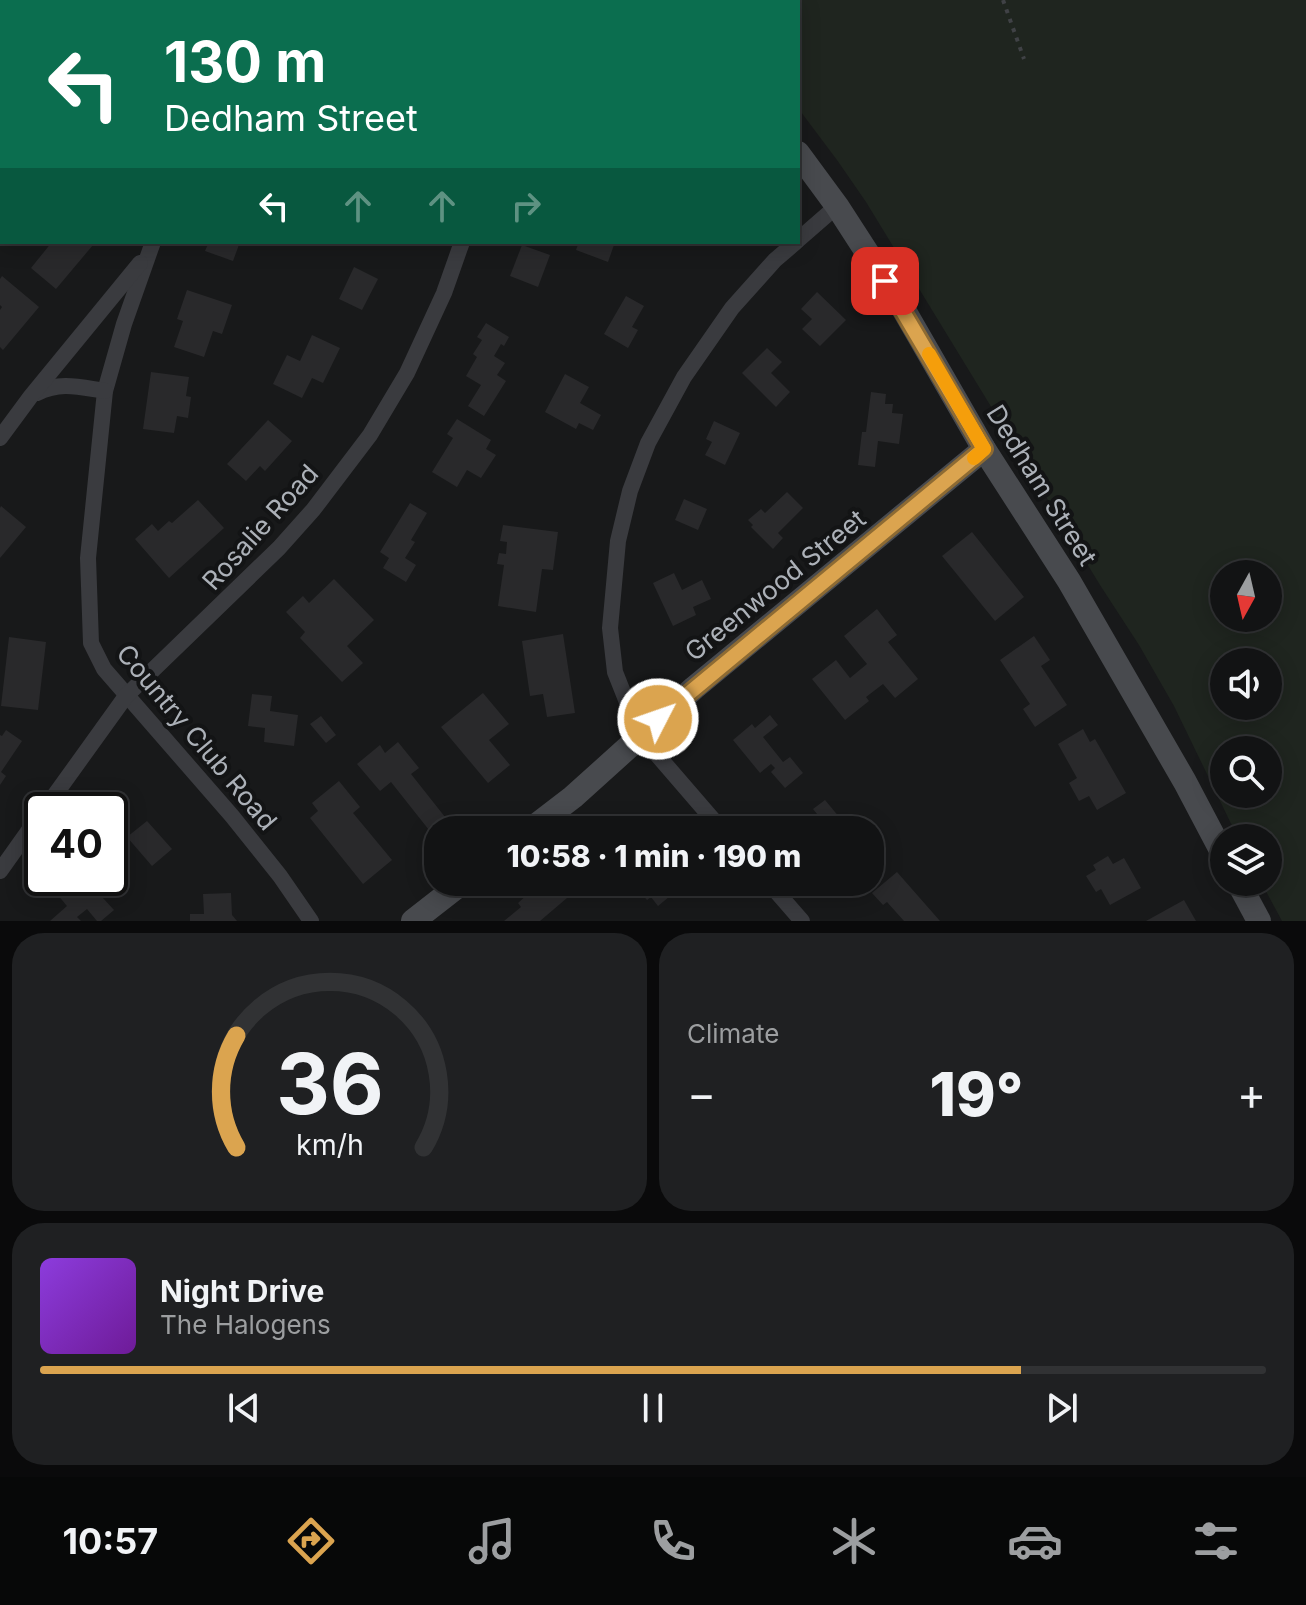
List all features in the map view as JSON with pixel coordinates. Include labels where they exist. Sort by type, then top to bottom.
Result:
[{"type":"main road","name":"Dedham Street","points":[[800,156],[837,206],[901,305],[984,449],[1069,581],[1210,829]]},
{"type":"main road","name":"Greenwood Street","points":[[548,816],[694,688],[984,449]]},
{"type":"main road","points":[[413,921],[445,896]]},
{"type":"main road","points":[[1246,896],[1259,921]]},
{"type":"street","points":[[800,238],[837,206]]},
{"type":"street","name":"Rosalie Road","points":[[57,792],[126,696],[279,548],[313,510],[370,435],[407,373],[444,293],[461,244]]},
{"type":"street","points":[[710,816],[640,735],[615,672],[610,628],[618,541],[630,491],[648,443],[684,377],[732,308],[794,244]]},
{"type":"street","points":[[0,438],[151,247]]},
{"type":"street","name":"Country Club Road","points":[[151,247],[105,391],[88,558],[91,643],[104,669],[232,816],[311,921]]},
{"type":"street","points":[[31,396],[51,386],[70,385],[105,391]]},
{"type":"street","name":"Rosalie Road","points":[[0,871],[24,838]]},
{"type":"street","points":[[780,896],[802,921]]},
{"type":"path","points":[[1003,0],[1024,59]]},
{"type":"shaded area","points":[[800,0],[1306,0],[1306,921],[1282,921],[1269,896],[1282,896],[1282,824],[1231,824],[1223,808],[1282,808],[1282,736],[1210,736],[1210,780],[1174,706],[1139,645],[866,202],[800,111]]},
{"type":"building","points":[[50,244],[93,245],[56,289],[31,268]]},
{"type":"building","points":[[208,244],[239,244],[233,261],[205,251]]},
{"type":"building","points":[[578,244],[614,244],[608,262],[576,250]]},
{"type":"building","points":[[522,245],[550,255],[538,287],[510,276]]},
{"type":"building","points":[[354,267],[378,279],[362,310],[339,299]]},
{"type":"building","points":[[2,276],[39,307],[3,350],[0,347]]},
{"type":"building","points":[[187,290],[232,305],[222,334],[213,331],[204,357],[174,347],[183,321],[177,319]]},
{"type":"building","points":[[817,292],[846,320],[820,346],[802,329],[812,319],[801,309]]},
{"type":"building","points":[[626,296],[644,306],[632,327],[638,330],[628,348],[604,334]]},
{"type":"building","points":[[486,323],[509,337],[494,356],[505,363],[497,375],[506,381],[484,416],[468,406],[481,385],[466,376],[477,357],[473,354],[482,340],[477,337]]},
{"type":"building","points":[[312,335],[340,348],[323,383],[312,378],[302,398],[273,384],[287,355],[300,361]]},
{"type":"building","points":[[767,348],[782,362],[771,373],[790,392],[776,407],[742,373]]},
{"type":"building","points":[[151,372],[189,377],[186,396],[191,397],[188,418],[177,416],[174,433],[143,429]]},
{"type":"building","points":[[565,374],[589,387],[580,403],[601,415],[593,430],[579,423],[576,429],[545,412]]},
{"type":"building","points":[[871,392],[886,394],[885,404],[893,404],[892,413],[903,414],[899,444],[878,441],[875,467],[858,465]]},
{"type":"building","points":[[457,419],[491,440],[486,449],[496,455],[481,478],[467,470],[457,487],[432,472],[453,438],[447,434]]},
{"type":"building","points":[[268,420],[292,441],[265,471],[260,466],[246,481],[227,464]]},
{"type":"building","points":[[714,421],[740,433],[725,465],[705,455],[712,442],[706,439]]},
{"type":"building","points":[[787,492],[803,508],[778,533],[783,538],[773,549],[748,520],[761,509],[765,513]]},
{"type":"building","points":[[684,499],[707,509],[698,530],[675,520]]},
{"type":"building","points":[[198,500],[224,528],[169,578],[135,539],[152,524],[158,531],[169,521],[172,523]]},
{"type":"building","points":[[410,503],[427,513],[411,540],[415,542],[405,558],[416,565],[406,582],[383,568],[389,558],[380,552]]},
{"type":"building","points":[[0,508],[26,527],[0,558]]},
{"type":"building","points":[[503,525],[558,532],[553,570],[542,569],[536,612],[498,606],[504,565],[497,564],[499,553],[506,554],[507,542],[500,541]]},
{"type":"building","points":[[972,532],[1024,597],[995,621],[942,556]]},
{"type":"building","points":[[674,573],[682,590],[702,580],[711,599],[693,607],[696,615],[673,626],[653,583]]},
{"type":"building","points":[[334,579],[374,620],[347,646],[363,663],[342,682],[300,638],[305,632],[286,612],[303,596],[309,603]]},
{"type":"building","points":[[877,609],[897,635],[888,642],[918,679],[895,698],[883,684],[866,697],[869,701],[845,720],[812,679],[836,660],[850,678],[867,664],[844,636]]},
{"type":"building","points":[[563,634],[575,713],[547,717],[543,694],[530,696],[522,641]]},
{"type":"building","points":[[1034,636],[1050,660],[1041,666],[1067,705],[1035,727],[1023,709],[1030,704],[1000,660]]},
{"type":"building","points":[[9,637],[46,642],[38,710],[1,706]]},
{"type":"building","points":[[483,693],[509,724],[489,740],[510,765],[488,783],[441,727]]},
{"type":"building","points":[[252,694],[272,696],[270,711],[298,715],[294,746],[264,742],[265,728],[248,726]]},
{"type":"building","points":[[770,715],[778,725],[763,737],[783,762],[790,757],[803,773],[785,788],[771,772],[775,768],[771,764],[760,773],[733,740],[752,724],[755,728]]},
{"type":"building","points":[[321,716],[336,735],[326,743],[310,724]]},
{"type":"building","points":[[1083,729],[1090,742],[1095,739],[1126,793],[1097,810],[1089,796],[1079,801],[1069,783],[1077,778],[1058,744]]},
{"type":"building","points":[[6,730],[22,741],[1,772],[6,776],[0,785],[0,735]]},
{"type":"building","points":[[398,742],[419,768],[411,774],[444,816],[424,816],[424,824],[391,782],[380,791],[357,764],[380,745],[385,753]]},
{"type":"building","points":[[339,781],[360,807],[353,813],[392,860],[363,884],[310,818],[318,811],[312,803]]},
{"type":"building","points":[[825,800],[838,816],[819,816],[813,809]]},
{"type":"building","points":[[147,821],[172,849],[152,866],[128,836]]},
{"type":"building","points":[[1108,856],[1113,864],[1124,858],[1141,888],[1110,905],[1101,889],[1096,892],[1086,876],[1096,870],[1093,865]]},
{"type":"building","points":[[897,872],[940,921],[904,921],[887,902],[883,905],[875,896],[884,896],[884,883]]},
{"type":"building","points":[[231,893],[232,915],[237,921],[190,921],[190,914],[204,914],[203,894]]},
{"type":"building","points":[[59,896],[103,896],[114,910],[101,921],[97,921],[87,909],[77,917],[81,921],[50,921],[67,906]]},
{"type":"building","points":[[526,896],[567,898],[540,921],[504,921],[521,907],[518,903]]},
{"type":"building","points":[[643,896],[670,896],[658,906],[651,897],[647,900]]},
{"type":"building","points":[[1184,900],[1196,921],[1146,921]]},
{"type":"slow traffic","points":[[929,354],[984,449],[974,458]]},
{"type":"route","points":[[658,719],[984,449],[885,281]]}]
